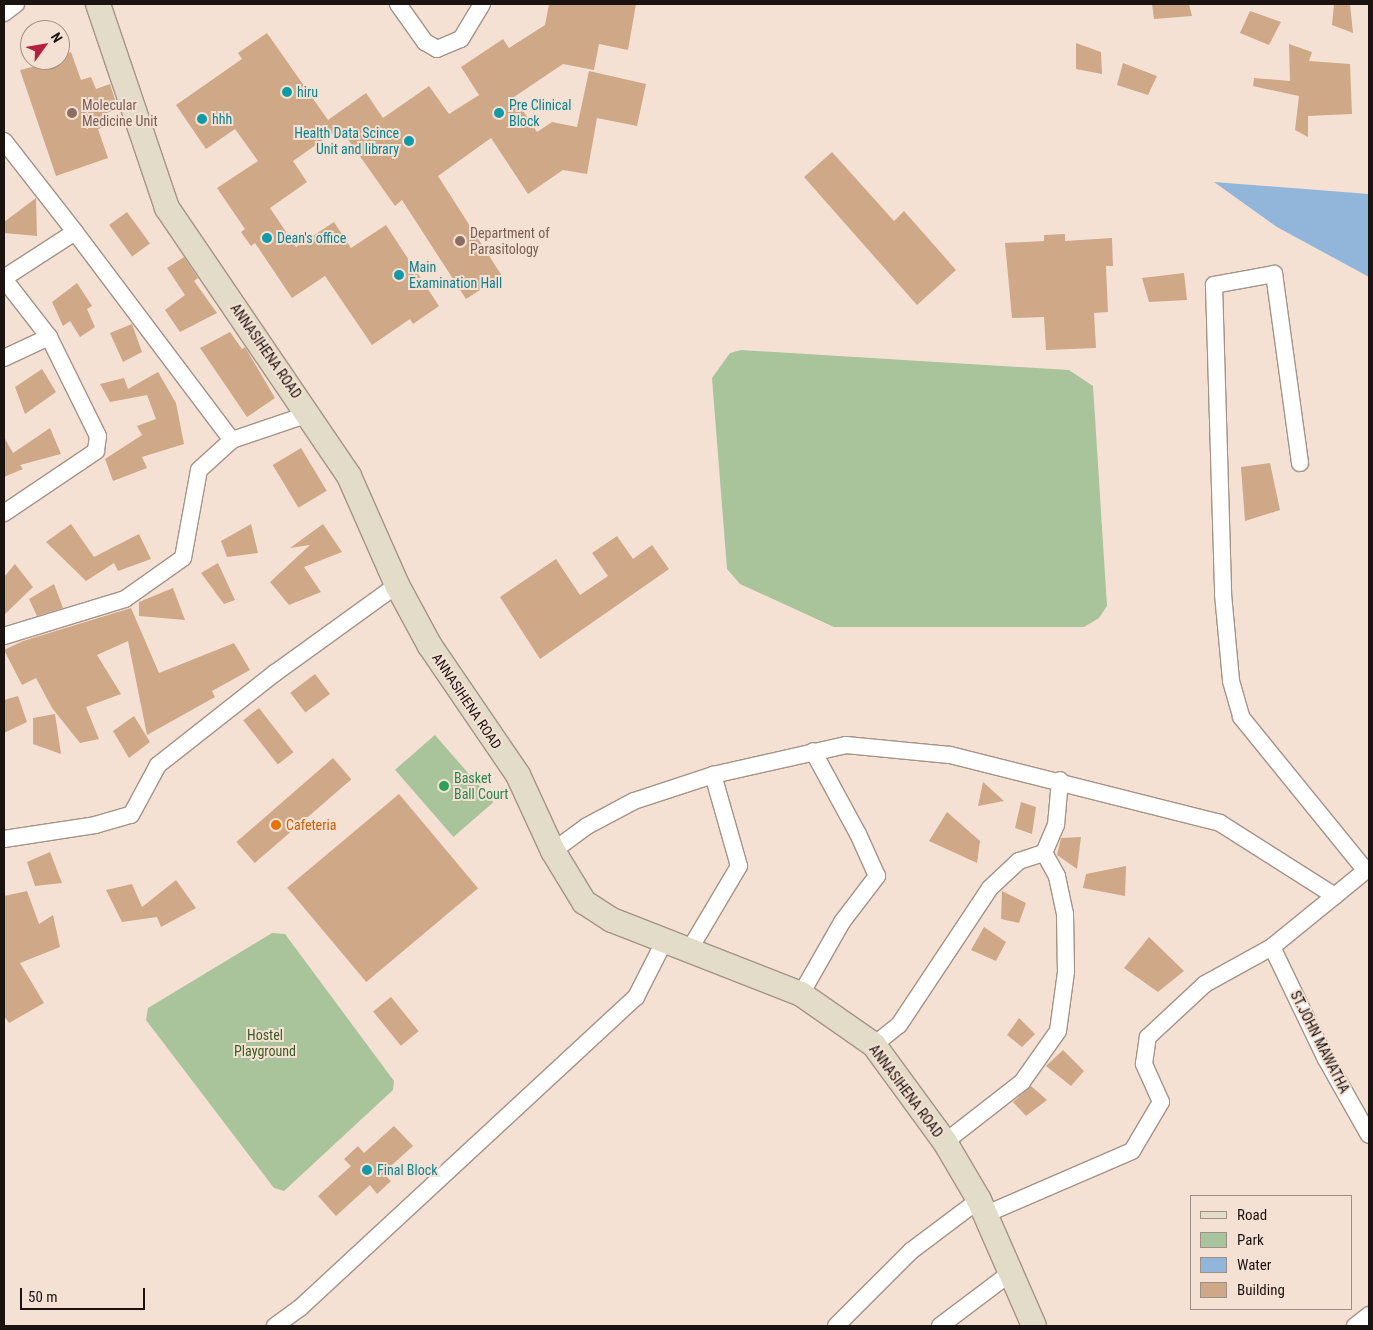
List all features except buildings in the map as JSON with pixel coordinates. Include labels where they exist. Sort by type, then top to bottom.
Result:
[{"type":"street","points":[[4,13],[16,4]]},
{"type":"street","name":"ANNASIHENA ROAD","points":[[98,4],[167,208],[309,414],[349,476],[397,586],[430,646],[518,775],[553,850],[584,902],[612,920],[688,952],[801,994],[874,1045],[945,1142],[981,1208],[1034,1326]]},
{"type":"street","points":[[398,4],[425,42],[437,49],[461,39],[482,4]]},
{"type":"street","points":[[4,141],[76,232],[232,440]]},
{"type":"street","points":[[4,513],[96,451],[98,436],[49,337],[4,279],[76,232]]},
{"type":"street","points":[[836,1326],[911,1251],[981,1208],[1132,1151],[1160,1102],[1144,1064],[1148,1037],[1205,984],[1272,947],[1367,870],[1241,717],[1231,681],[1223,594],[1214,284],[1274,274],[1300,463]]},
{"type":"street","points":[[4,358],[49,337]]},
{"type":"street","points":[[4,636],[125,599],[183,558],[199,470],[232,440],[309,414]]},
{"type":"street","points":[[4,840],[95,825],[131,815],[158,765],[275,673],[397,586]]},
{"type":"street","points":[[553,850],[587,826],[634,800],[713,775],[846,745],[950,755],[1060,780],[1220,823],[1335,896]]},
{"type":"street","points":[[801,994],[842,922],[876,876],[858,834],[813,751]]},
{"type":"street","points":[[688,952],[739,866],[713,775]]},
{"type":"street","points":[[874,1045],[899,1025],[990,888],[1019,860],[1044,852],[1056,825],[1060,780]]},
{"type":"street","points":[[945,1142],[1022,1082],[1058,1032],[1066,972],[1065,914],[1057,876],[1044,852]]},
{"type":"street","points":[[275,1326],[300,1308],[636,997],[664,942]]},
{"type":"street","name":"ST.JOHN MAWATHA","points":[[1272,947],[1326,1059],[1369,1135]]},
{"type":"street","points":[[940,1326],[1009,1274]]},
{"type":"street","points":[[1354,1326],[1369,1315]]},
{"type":"green space","points":[[741,350],[1069,370],[1093,386],[1107,606],[1099,618],[1084,627],[834,627],[740,584],[727,569],[712,378],[730,353]]},
{"type":"green space","name":"Basket Ball Court","points":[[435,735],[493,802],[453,837],[395,770]]},
{"type":"green space","name":"Hostel Playground","points":[[272,933],[285,934],[394,1081],[393,1090],[284,1191],[274,1188],[146,1020],[148,1008]]},
{"type":"water","points":[[1214,182],[1369,194],[1369,277],[1277,227]]},
{"type":"place","name":"hiru","points":[[287,92]]},
{"type":"place","name":"Molecular Medicine Unit","points":[[72,113]]},
{"type":"place","name":"Pre Clinical Block","points":[[499,113]]},
{"type":"place","name":"hhh","points":[[202,119]]},
{"type":"place","name":"Health Data Scince Unit and library","points":[[409,141]]},
{"type":"place","name":"Dean's office","points":[[267,238]]},
{"type":"place","name":"Department of Parasitology","points":[[460,241]]},
{"type":"place","name":"Main Examination Hall","points":[[399,275]]},
{"type":"place","name":"Basket Ball Court","points":[[444,786]]},
{"type":"place","name":"Cafeteria","points":[[276,825]]},
{"type":"place","name":"Final Block","points":[[367,1170]]}]
